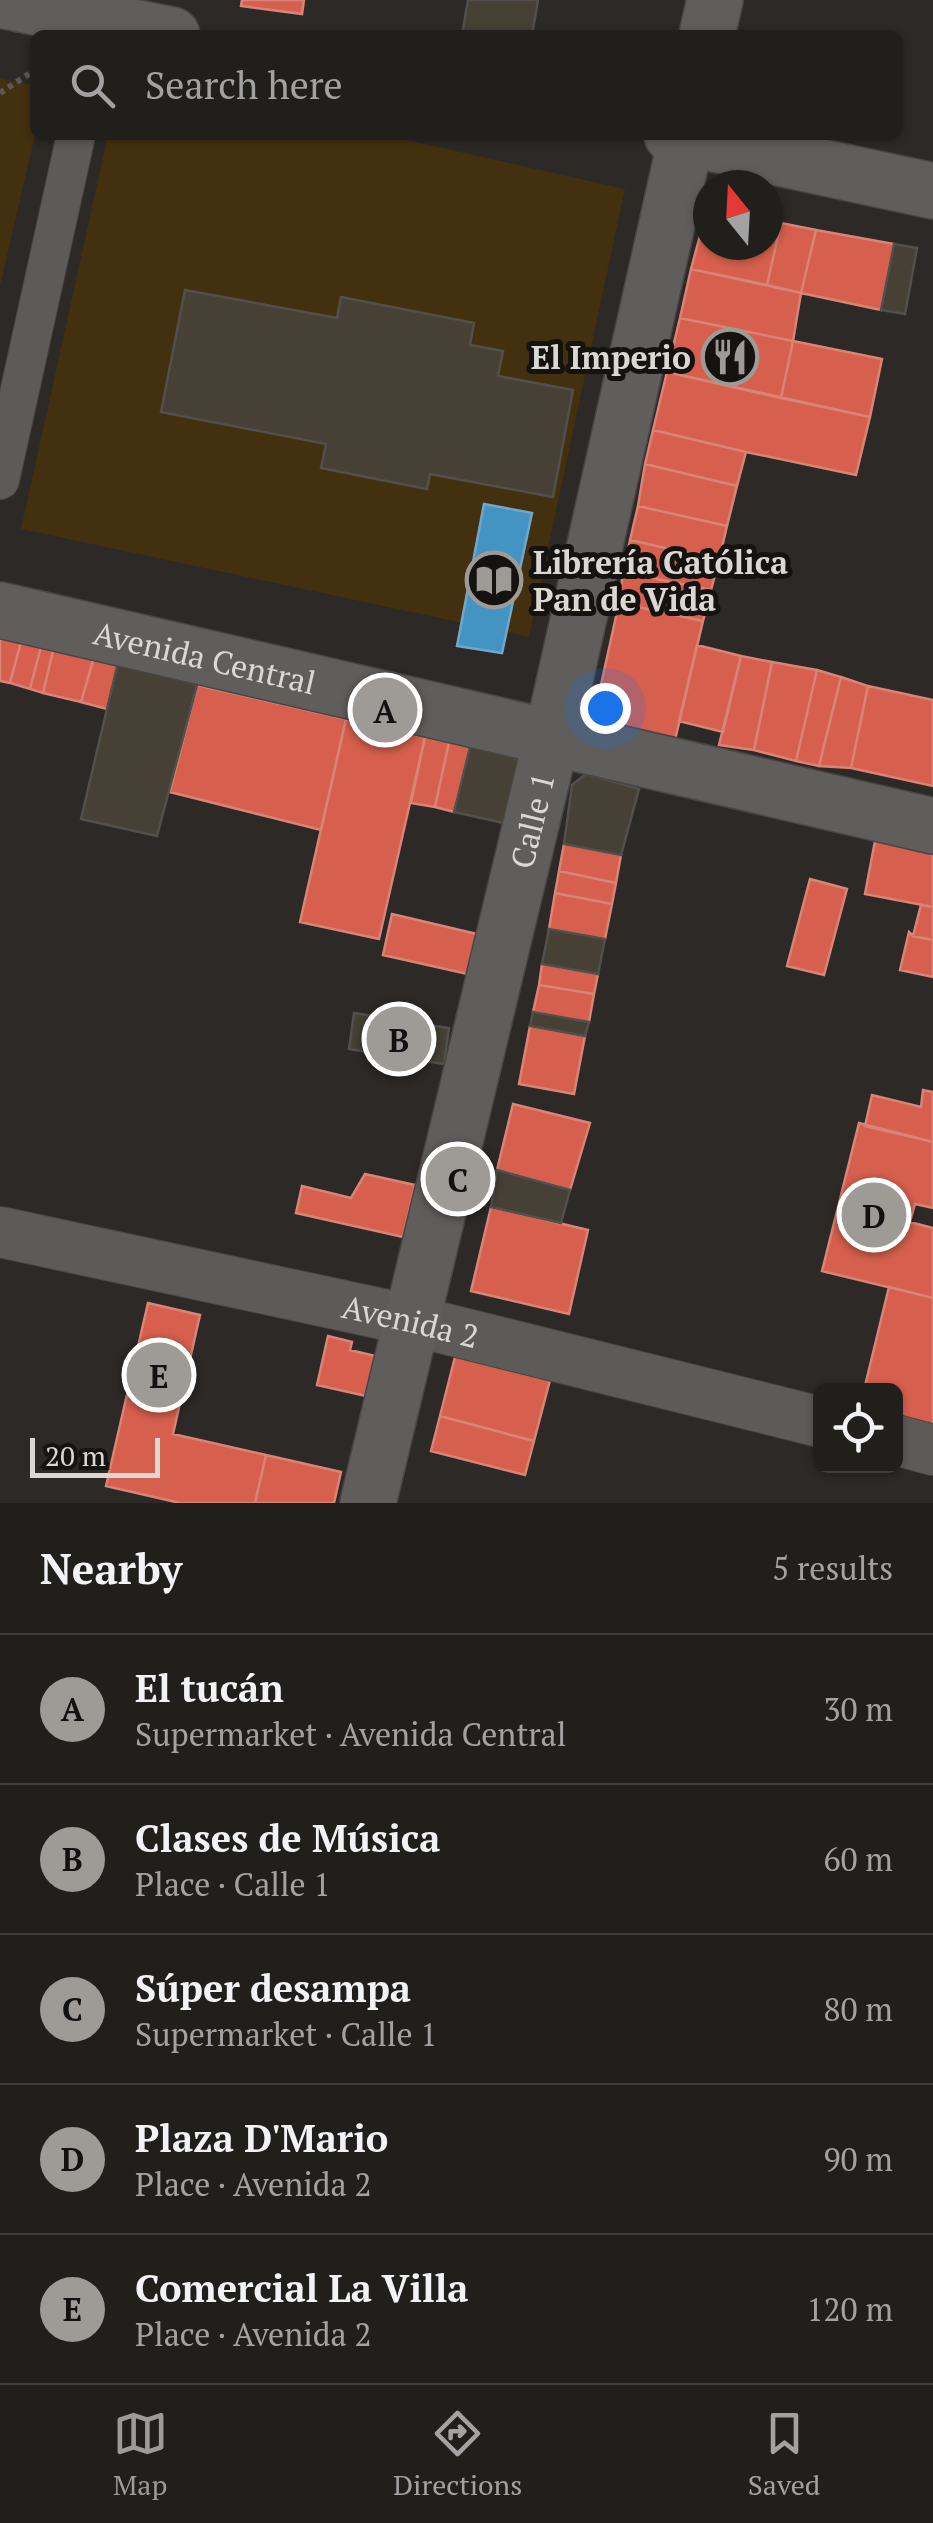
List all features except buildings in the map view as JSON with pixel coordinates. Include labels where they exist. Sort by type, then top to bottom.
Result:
[{"type":"main road","points":[[0,0],[150,30]]},
{"type":"main road","points":[[709,30],[715,0]]},
{"type":"main road","name":"Calle 1","points":[[368,1503],[552,737],[681,140]]},
{"type":"main road","points":[[700,140],[933,191]]},
{"type":"main road","name":"Avenida Central","points":[[0,610],[933,826]]},
{"type":"street","points":[[0,480],[75,140]]},
{"type":"street","name":"Avenida 2","points":[[0,1232],[410,1320],[813,1420]]},
{"type":"street","points":[[903,1442],[933,1450]]},
{"type":"path","points":[[0,92],[30,73]]},
{"type":"shaded area","points":[[0,78],[30,85],[30,140],[34,140],[0,286]]},
{"type":"shaded area","points":[[107,140],[407,140],[625,189],[529,637],[21,529]],"holes":[[[185,290],[337,318],[342,297],[474,323],[470,345],[503,351],[498,376],[573,391],[552,497],[430,474],[427,489],[322,468],[326,444],[162,412]]]},
{"type":"place","name":"El Imperio","points":[[730,357]]},
{"type":"place","name":"Librería Católica Pan de Vida","points":[[494,580]]},
{"type":"place","name":"El tucán","points":[[385,710]]},
{"type":"place","name":"Clases de Música","points":[[399,1039]]},
{"type":"place","name":"Súper desampa","points":[[458,1179]]},
{"type":"place","name":"Plaza D'Mario","points":[[874,1215]]},
{"type":"place","name":"Comercial La Villa","points":[[159,1375]]}]
